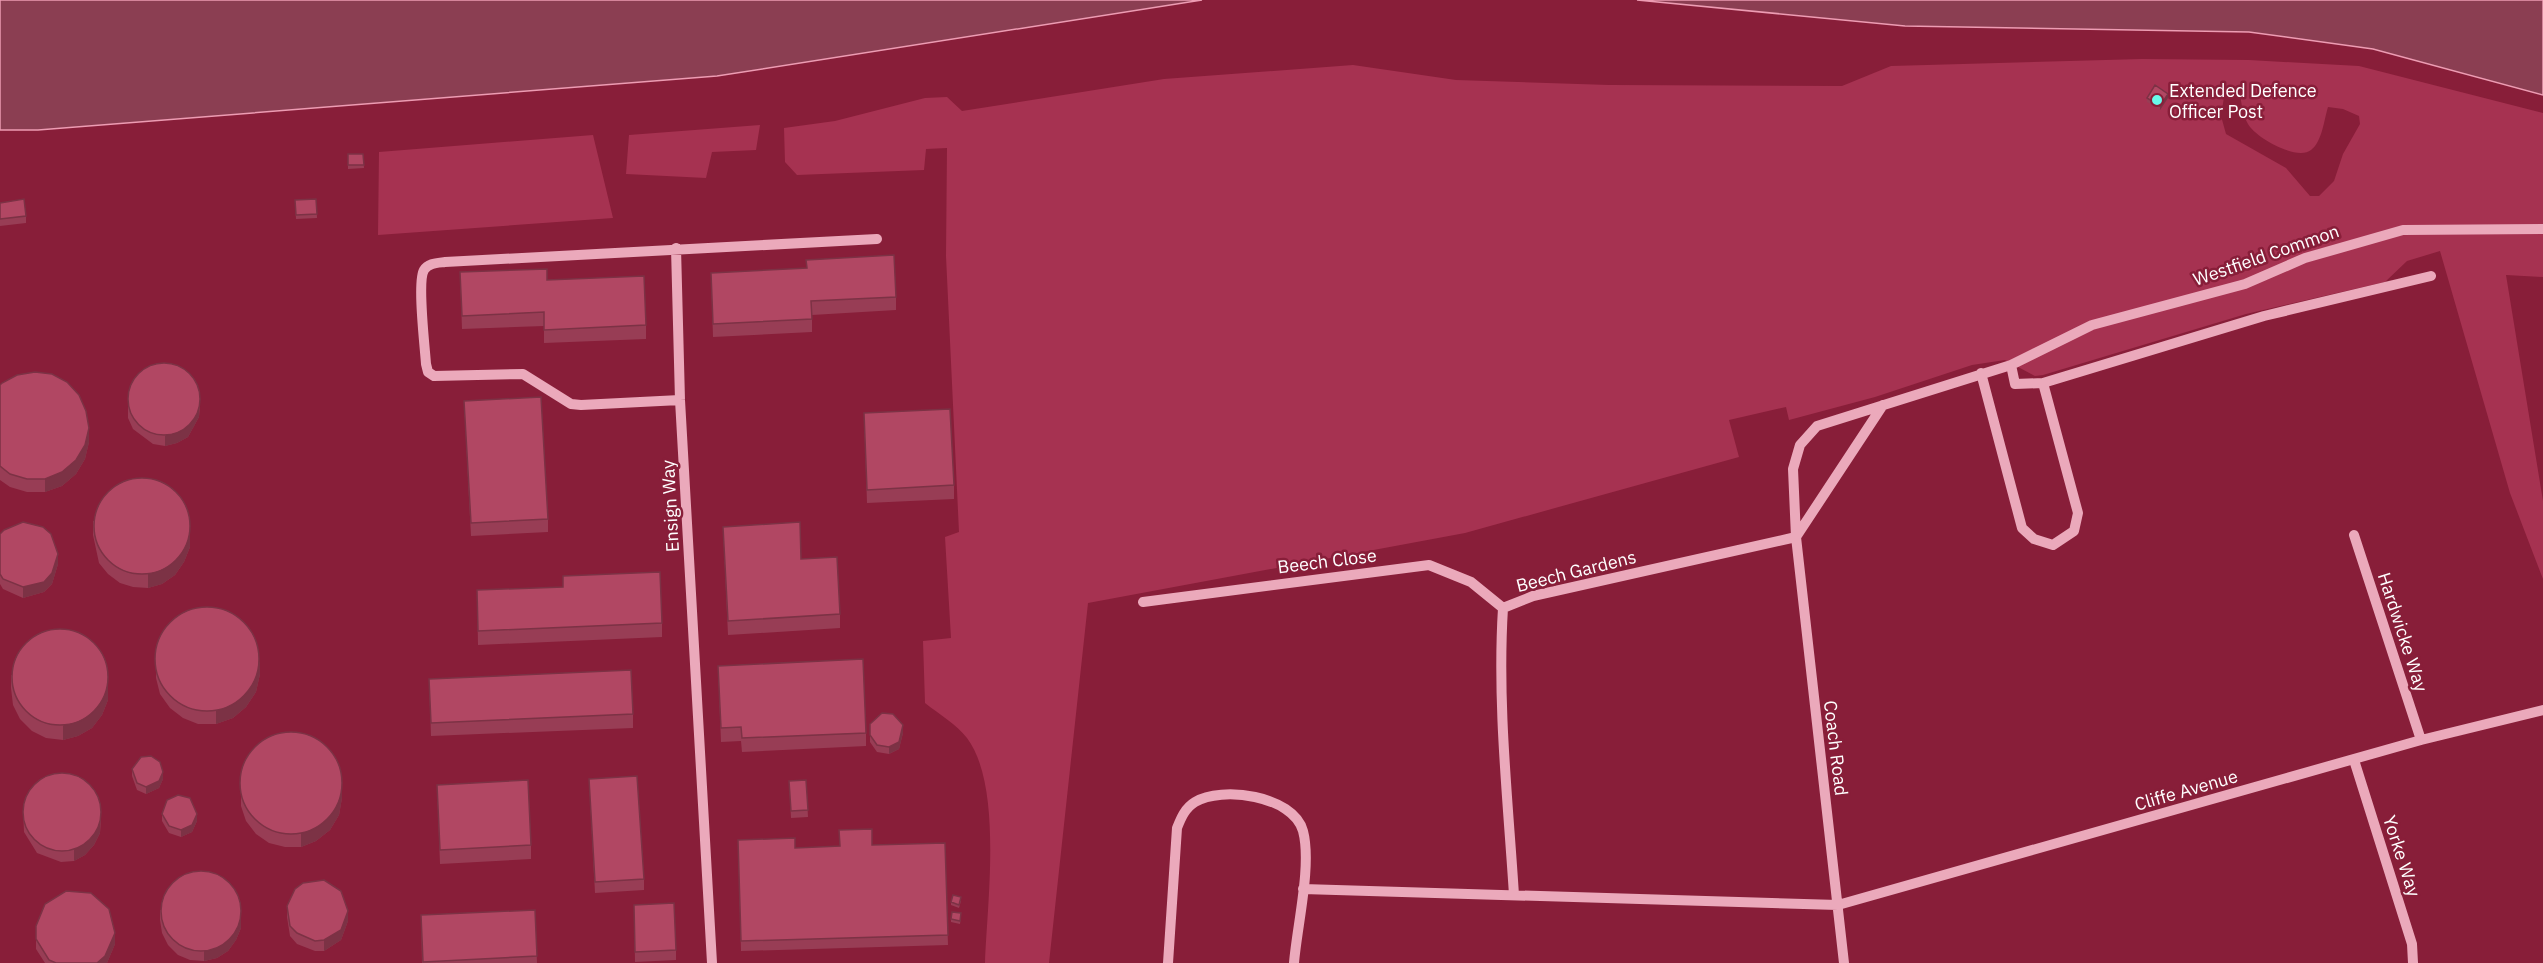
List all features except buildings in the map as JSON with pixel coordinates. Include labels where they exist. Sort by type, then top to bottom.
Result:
[{"type":"street","name":"Westfield Common","points":[[1817,426],[2012,365],[2092,325],[2244,284],[2305,258],[2403,230],[2543,229]]},
{"type":"street","points":[[681,400],[581,405],[571,404],[523,374],[434,376],[429,372],[426,364],[421,286],[423,270],[436,263],[676,248],[877,239]]},
{"type":"street","name":"Ensign Way","points":[[676,248],[681,400],[712,963]]},
{"type":"street","points":[[2012,365],[2015,384],[2043,382],[2264,316],[2431,276]]},
{"type":"street","points":[[1981,374],[2022,528],[2034,539],[2053,545],[2074,531],[2078,513],[2043,382]]},
{"type":"street","points":[[1796,537],[1883,405]]},
{"type":"street","name":"Coach Road","points":[[1817,426],[1800,445],[1793,469],[1796,537],[1844,963]]},
{"type":"street","name":"Hardwicke Way","points":[[2354,535],[2421,740]]},
{"type":"street","name":"Beech Gardens","points":[[1514,895],[1504,733],[1501,643],[1503,608],[1533,596],[1796,537]]},
{"type":"street","name":"Beech Close","points":[[1143,602],[1429,565],[1471,582],[1503,608]]},
{"type":"street","name":"Cliffe Avenue","points":[[1838,905],[2421,740],[2543,710]]},
{"type":"street","name":"Yorke Way","points":[[2354,760],[2412,944],[2413,963]]},
{"type":"street","points":[[1168,963],[1177,828],[1183,814],[1195,802],[1215,796],[1244,796],[1270,800],[1287,808],[1298,820],[1303,833],[1303,889],[1294,963]]},
{"type":"street","points":[[1303,889],[1402,890],[1838,905]]},
{"type":"shaded area","points":[[0,0],[1202,0],[717,76],[38,130],[0,130]]},
{"type":"shaded area","points":[[1637,0],[2543,0],[2543,95],[2373,49],[2249,32],[1905,26]]},
{"type":"shaded area","points":[[2142,59],[2249,60],[2359,66],[2543,113],[2543,277],[2506,275],[2543,501],[2543,579],[2510,493],[2440,251],[2407,261],[2385,282],[2246,314],[2043,375],[2035,376],[2005,360],[1972,365],[1875,397],[1789,420],[1786,407],[1729,420],[1739,457],[1465,533],[1088,603],[1049,963],[985,963],[990,846],[985,785],[978,759],[967,738],[925,703],[923,641],[951,638],[945,537],[959,532],[946,256],[947,148],[926,149],[924,170],[797,175],[785,162],[784,128],[835,121],[925,98],[947,97],[962,111],[1164,79],[1353,65],[1456,80],[1609,85],[1842,86],[1891,66]],"holes":[[[2239,88],[2244,116],[2252,130],[2277,146],[2296,153],[2305,153],[2315,146],[2328,107],[2343,109],[2359,116],[2360,124],[2343,154],[2334,181],[2319,196],[2310,196],[2286,168],[2226,134],[2221,116],[2225,91]]]},
{"type":"shaded area","points":[[760,125],[756,150],[712,152],[706,178],[626,174],[629,135]]},
{"type":"shaded area","points":[[593,135],[613,218],[378,235],[379,152]]},
{"type":"place","name":"Extended Defence Officer Post","points":[[2157,100]]}]
